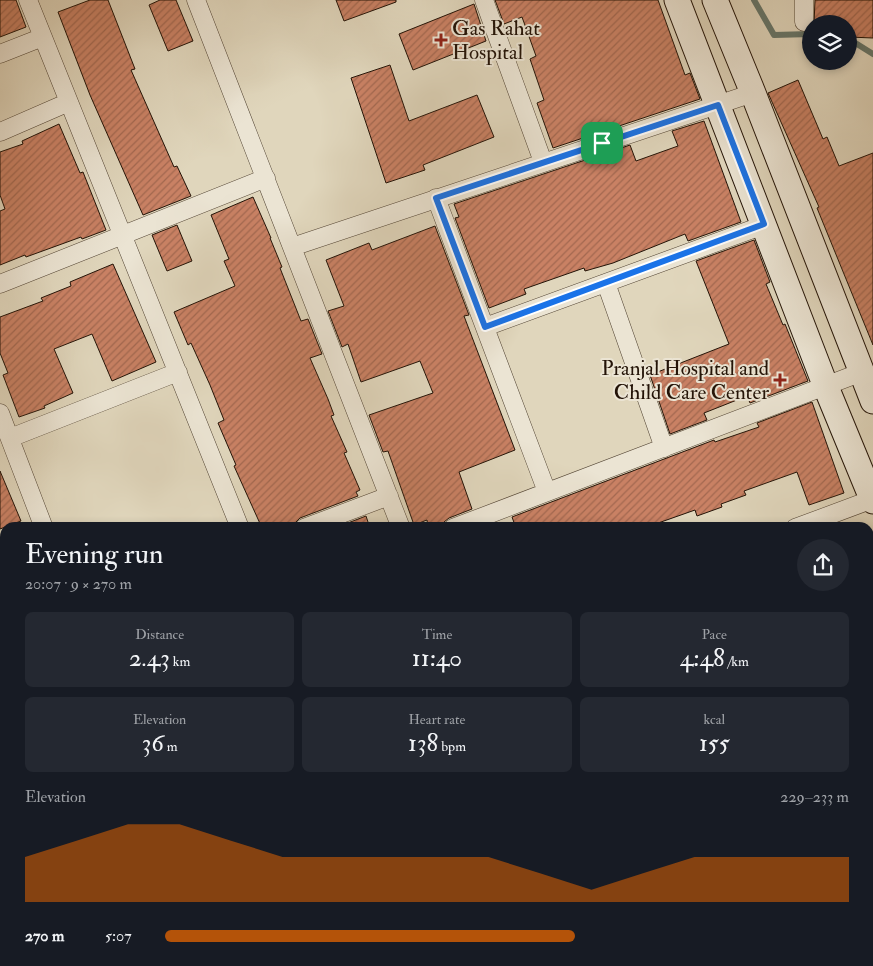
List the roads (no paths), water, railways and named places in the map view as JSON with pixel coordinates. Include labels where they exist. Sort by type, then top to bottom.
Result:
[{"type":"main road","points":[[677,0],[826,387],[873,500]]},
{"type":"main road","points":[[715,0],[869,389]]},
{"type":"street","points":[[28,0],[238,522]]},
{"type":"street","points":[[196,0],[400,522]]},
{"type":"street","points":[[484,0],[544,162]]},
{"type":"street","points":[[804,0],[804,15]]},
{"type":"street","points":[[0,54],[43,37]]},
{"type":"street","points":[[292,247],[753,93]]},
{"type":"street","points":[[0,132],[69,102]]},
{"type":"street","points":[[0,284],[266,178]]},
{"type":"street","points":[[436,198],[547,492]]},
{"type":"street","points":[[485,327],[764,224]]},
{"type":"street","points":[[606,283],[664,448]]},
{"type":"street","points":[[10,438],[178,372]]},
{"type":"street","points":[[468,522],[826,387],[869,389]]},
{"type":"street","points":[[0,413],[42,522]]},
{"type":"street","points":[[321,522],[389,496]]},
{"type":"street","points":[[812,522],[873,500]]},
{"type":"waterway","points":[[754,0],[774,35],[802,34]]},
{"type":"waterway","points":[[857,44],[873,54]]},
{"type":"place","name":"Gas Rahat Hospital","points":[[441,40]]},
{"type":"place","name":"Pranjal Hospital and Child Care Center","points":[[780,380]]}]
